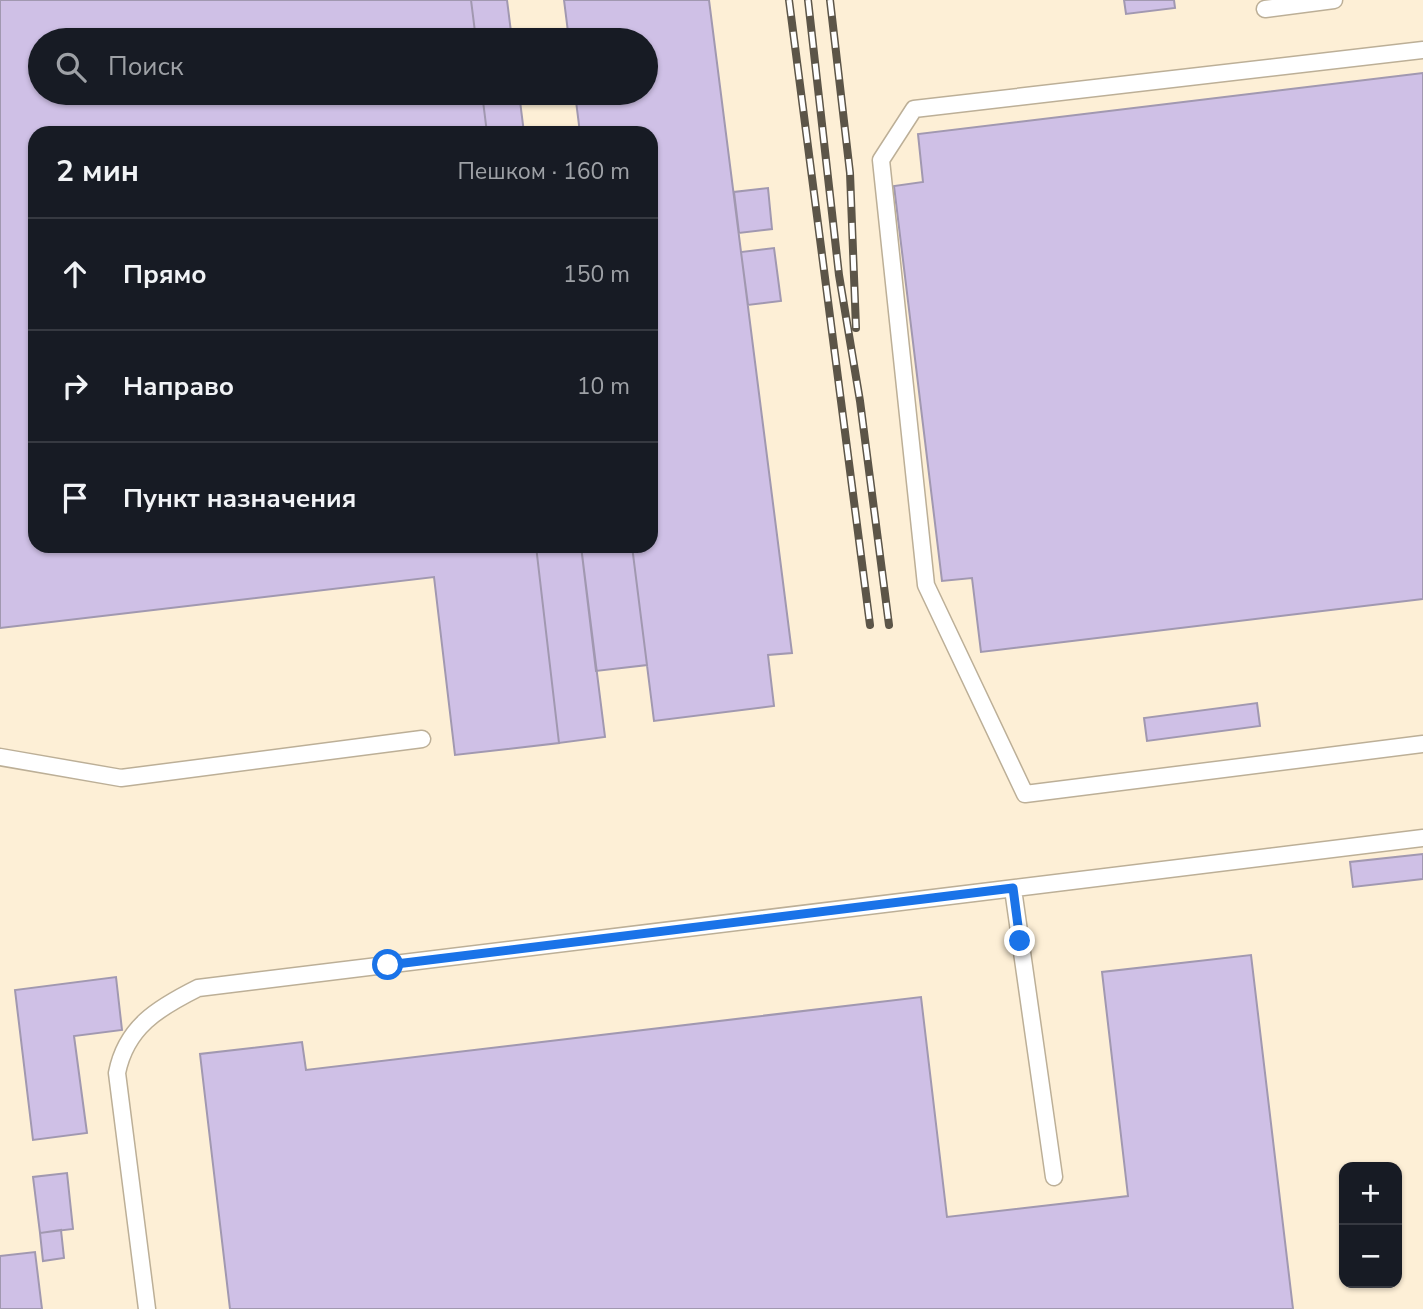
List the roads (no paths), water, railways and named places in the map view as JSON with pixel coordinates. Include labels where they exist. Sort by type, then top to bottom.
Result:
[{"type":"lane","points":[[1265,9],[1335,0]]},
{"type":"lane","points":[[1423,50],[914,109],[881,160],[926,585],[1025,794],[1423,744]]},
{"type":"lane","points":[[0,757],[121,778],[422,739]]},
{"type":"lane","points":[[146,1309],[117,1073],[121,1054],[132,1033],[152,1014],[198,988],[1423,838]]},
{"type":"lane","points":[[1013,888],[1054,1177]]},
{"type":"railway","points":[[789,0],[870,625]]},
{"type":"railway","points":[[808,0],[839,275],[860,401],[889,625]]},
{"type":"railway","points":[[830,0],[850,173],[856,328]]}]
